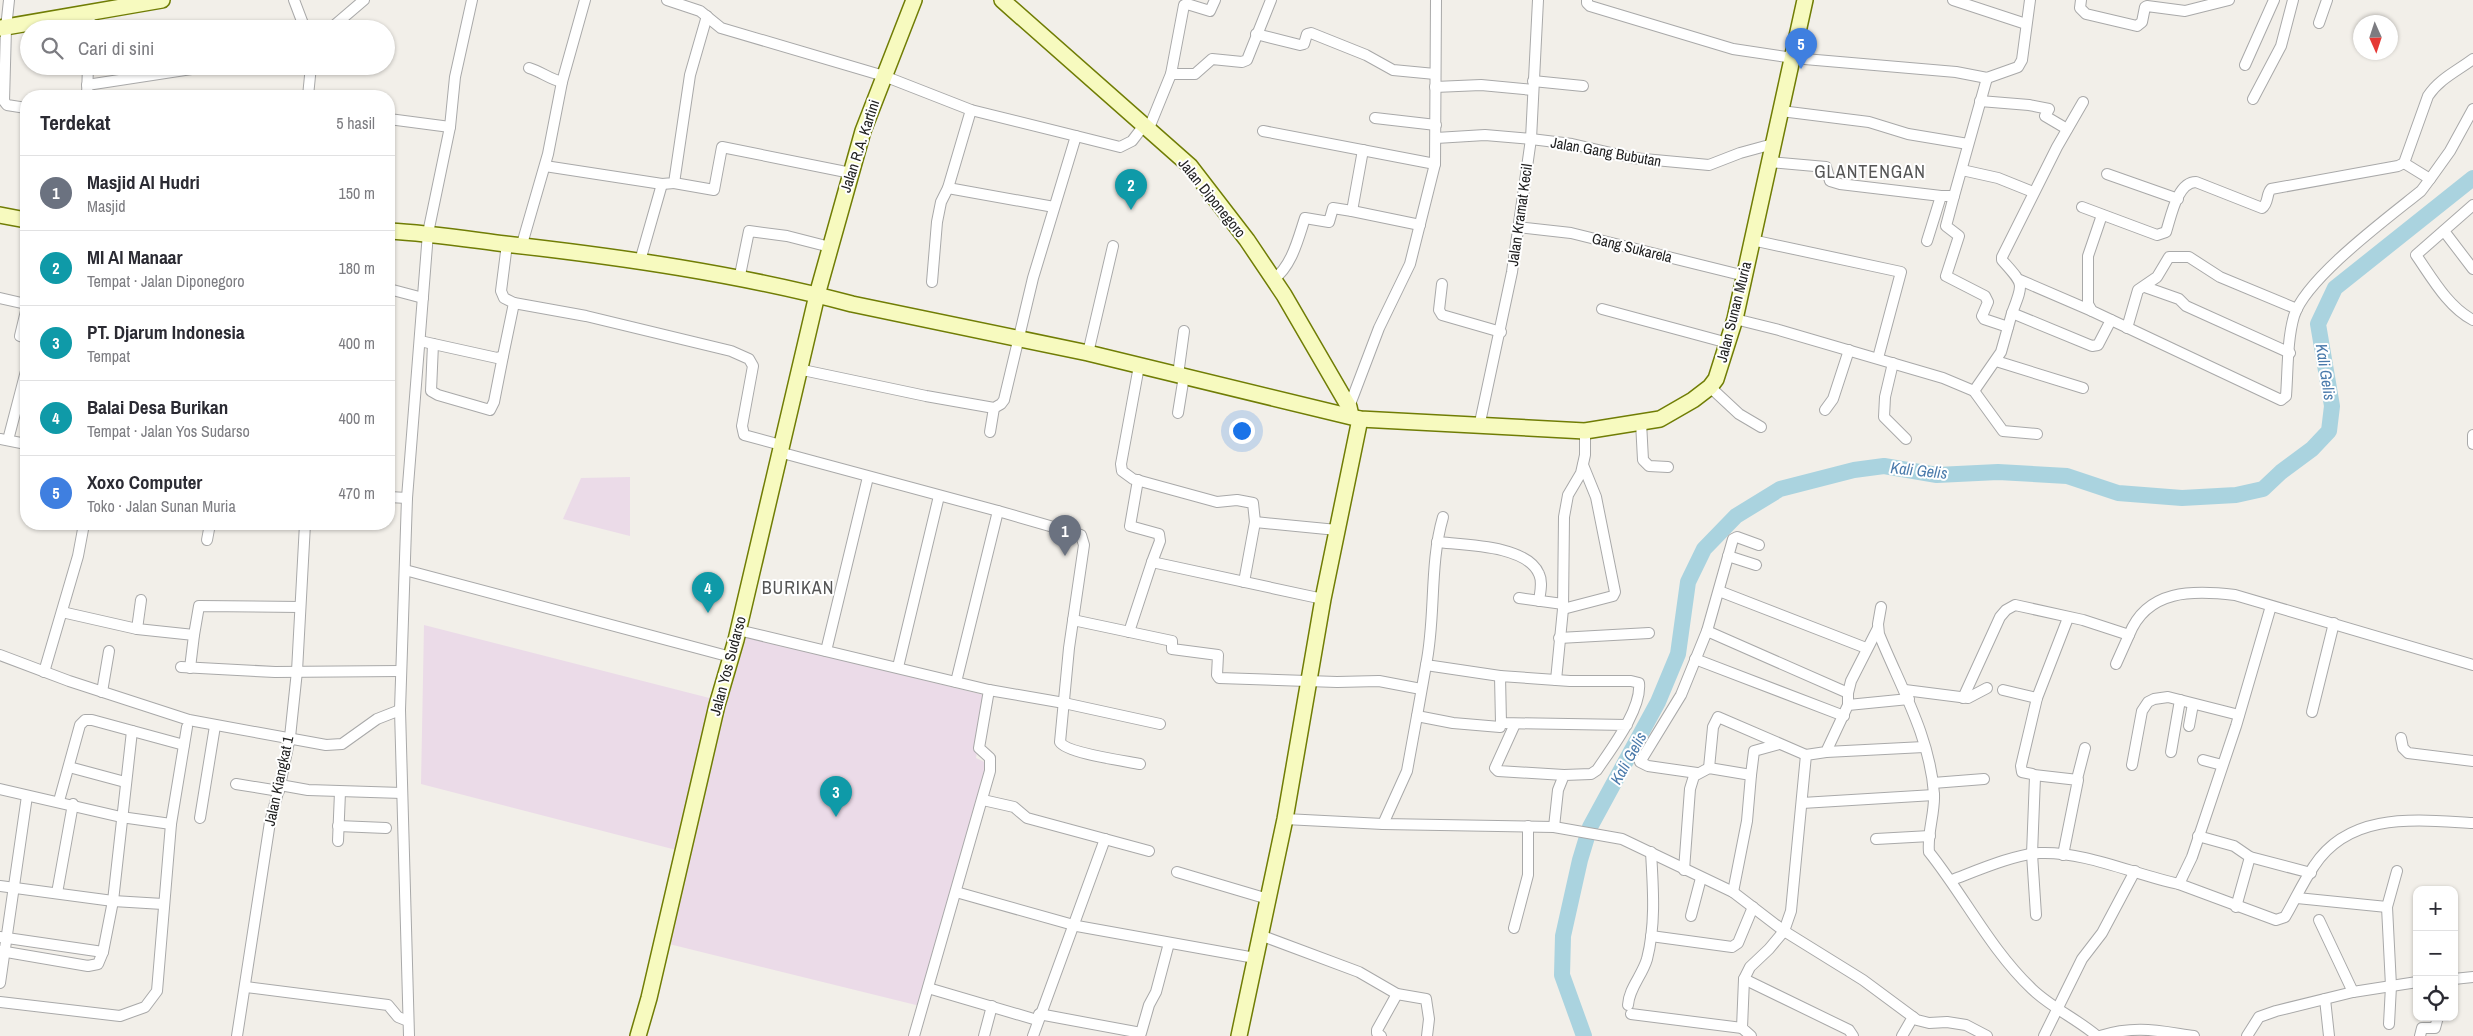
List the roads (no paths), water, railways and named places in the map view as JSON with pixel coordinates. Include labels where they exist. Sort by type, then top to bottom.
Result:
[{"type":"main road","points":[[49,20],[90,13],[124,4],[162,0]]},
{"type":"main road","name":"Jalan R.A. Kartini","points":[[817,295],[851,173],[884,76],[914,0]]},
{"type":"main road","name":"Jalan Diponegoro","points":[[1002,0],[1147,126],[1190,166],[1247,240],[1274,280],[1354,414]]},
{"type":"main road","name":"Jalan Sunan Muria","points":[[1710,387],[1716,379],[1735,319],[1805,0]]},
{"type":"main road","points":[[3,28],[20,25]]},
{"type":"main road","points":[[0,215],[20,219]]},
{"type":"main road","points":[[395,230],[428,233],[640,261],[817,295],[852,304],[1018,337],[1354,414],[1480,427],[1584,431],[1660,420],[1710,387]]},
{"type":"main road","name":"Jalan Yos Sudarso","points":[[638,1036],[652,988],[717,704],[738,630],[798,369],[817,295]]},
{"type":"main road","points":[[1239,1036],[1285,819],[1323,599],[1337,530],[1354,414]]},
{"type":"street","points":[[10,0],[3,28],[4,101],[7,105],[20,107]]},
{"type":"street","points":[[294,0],[302,20]]},
{"type":"street","points":[[341,20],[364,0]]},
{"type":"street","points":[[472,0],[456,77],[450,127],[428,233],[423,298],[431,391],[438,396],[490,410],[494,402],[514,303]]},
{"type":"street","points":[[584,0],[562,82],[544,166],[515,244],[501,291],[504,298],[514,303],[586,316],[731,351],[750,359],[753,366],[742,426],[744,435],[868,477],[1081,535],[1084,545],[1073,620],[1060,740],[1062,745],[1075,750],[1140,764]]},
{"type":"street","points":[[667,0],[700,11],[721,28],[884,76],[971,110],[1120,147],[1132,141],[1147,126],[1171,74],[1184,5],[1187,4],[1210,11],[1215,0]]},
{"type":"street","points":[[1171,74],[1195,74],[1212,59],[1242,62],[1247,60],[1271,0]]},
{"type":"street","points":[[1354,414],[1379,328],[1410,264],[1435,164],[1436,0]]},
{"type":"street","name":"Jalan Kramat Kecil","points":[[1480,427],[1501,332],[1531,139],[1538,0]]},
{"type":"street","points":[[1588,0],[1587,3],[1590,6],[1733,49],[1793,58],[1956,72],[1987,78],[2018,67],[2022,60],[2030,0]]},
{"type":"street","points":[[1953,0],[2026,24]]},
{"type":"street","points":[[2081,0],[2080,8],[2086,14],[2137,26],[2142,22],[2145,7],[2147,6],[2185,11],[2229,0]]},
{"type":"street","points":[[2245,65],[2274,0]]},
{"type":"street","points":[[2253,99],[2281,46],[2293,0]]},
{"type":"street","points":[[2318,24],[2326,0]]},
{"type":"street","points":[[90,13],[90,20]]},
{"type":"street","points":[[674,183],[690,75],[707,16]]},
{"type":"street","points":[[1256,34],[1300,46],[1304,44],[1307,34],[1311,33],[1366,55],[1393,70],[1435,74]]},
{"type":"street","points":[[2404,163],[2428,96],[2439,82],[2473,60]]},
{"type":"street","points":[[529,68],[540,72],[548,79],[562,82]]},
{"type":"street","points":[[87,90],[88,75]]},
{"type":"street","points":[[87,85],[152,75]]},
{"type":"street","points":[[309,90],[310,75]]},
{"type":"street","points":[[1987,78],[1946,226],[1959,236],[1946,276],[1985,296],[1988,302],[1982,316],[2008,327]]},
{"type":"street","points":[[1435,87],[1481,85],[1583,86]]},
{"type":"street","points":[[1980,101],[2029,105],[2049,109],[2045,116],[2067,129]]},
{"type":"street","points":[[1974,391],[2002,352],[2012,313],[2022,288],[2020,280],[2002,257],[2033,192],[2083,102]]},
{"type":"street","points":[[2020,280],[2092,311],[2281,400],[2286,396],[2292,327],[2298,309],[2315,286],[2341,258],[2421,191],[2450,151],[2473,109]]},
{"type":"street","points":[[932,282],[937,222],[941,202],[948,188],[971,110]]},
{"type":"street","points":[[1780,111],[1869,122],[1908,134],[1968,144]]},
{"type":"street","points":[[1375,118],[1436,125]]},
{"type":"street","points":[[395,121],[450,127]]},
{"type":"street","points":[[1263,131],[1435,164]]},
{"type":"street","name":"Jalan Gang Bubutan","points":[[1436,138],[1484,135],[1531,139],[1572,144],[1633,158],[1700,165],[1709,165],[1740,153],[1773,144]]},
{"type":"street","points":[[798,369],[926,396],[994,408],[1001,404],[1004,400],[1018,337],[1054,207],[1076,136]]},
{"type":"street","points":[[544,166],[714,190],[722,147],[851,173]]},
{"type":"street","points":[[1352,211],[1364,150]]},
{"type":"street","points":[[1770,162],[1826,167],[1830,181],[1840,184],[1954,196]]},
{"type":"street","points":[[2082,207],[2157,235],[2166,232],[2185,185],[2196,182],[2262,208],[2266,205],[2268,192],[2271,189],[2365,173],[2404,163],[2430,179]]},
{"type":"street","points":[[1962,170],[1998,178],[2033,192]]},
{"type":"street","points":[[2106,174],[2178,199]]},
{"type":"street","points":[[640,261],[662,184]]},
{"type":"street","points":[[948,188],[1054,207]]},
{"type":"street","points":[[1928,241],[1941,196]]},
{"type":"street","points":[[2473,205],[2416,255],[2444,294],[2458,309],[2473,320]]},
{"type":"street","points":[[1274,280],[1283,273],[1297,245],[1305,218],[1329,222],[1333,208],[1420,224]]},
{"type":"street","points":[[2092,311],[2088,304],[2088,256],[2102,216]]},
{"type":"street","name":"Gang Sukarela","points":[[1518,227],[1571,233],[1745,276]]},
{"type":"street","points":[[2444,230],[2473,268]]},
{"type":"street","points":[[738,280],[749,231],[787,236],[830,247]]},
{"type":"street","points":[[1752,240],[1901,272],[1878,358]]},
{"type":"street","points":[[1088,352],[1113,246]]},
{"type":"street","points":[[2127,328],[2137,293],[2158,277],[2169,257],[2189,257],[2220,277],[2298,309]]},
{"type":"street","points":[[1442,284],[1439,310],[1442,315],[1501,332]]},
{"type":"street","points":[[2145,287],[2179,299],[2186,306],[2290,353]]},
{"type":"street","points":[[395,291],[423,298]]},
{"type":"street","points":[[0,298],[20,303]]},
{"type":"street","points":[[1602,308],[1728,343]]},
{"type":"street","points":[[2012,313],[2092,346],[2098,345],[2102,340],[2111,320]]},
{"type":"street","points":[[2459,317],[2473,326]]},
{"type":"street","points":[[1735,319],[1878,358],[1943,378],[1974,391],[2003,430],[2037,434]]},
{"type":"street","points":[[1178,413],[1184,331]]},
{"type":"street","points":[[426,342],[497,358],[503,356]]},
{"type":"street","points":[[409,1036],[400,710],[407,498],[414,397],[426,342]]},
{"type":"street","points":[[1825,410],[1833,399],[1849,350]]},
{"type":"street","points":[[1996,361],[2083,388]]},
{"type":"street","points":[[1893,363],[1885,397],[1884,418],[1906,439]]},
{"type":"street","points":[[1139,366],[1121,468],[1126,475],[1138,480],[1217,502],[1238,500],[1251,502],[1255,508],[1255,522],[1244,582]]},
{"type":"street","points":[[1710,387],[1739,414],[1761,427]]},
{"type":"street","points":[[20,390],[4,440],[20,443]]},
{"type":"street","points":[[990,432],[994,408]]},
{"type":"street","points":[[1641,422],[1643,460],[1649,466],[1668,467]]},
{"type":"street","points":[[1556,680],[1563,606],[1564,517],[1568,496],[1583,466],[1584,431]]},
{"type":"street","points":[[2473,435],[2473,444]]},
{"type":"street","points":[[1519,598],[1563,606],[1613,596],[1615,592],[1596,497],[1583,466]]},
{"type":"street","points":[[826,651],[868,477]]},
{"type":"street","points":[[1129,632],[1160,541],[1159,534],[1130,526],[1138,480]]},
{"type":"street","points":[[898,667],[939,496]]},
{"type":"street","points":[[395,497],[407,498]]},
{"type":"street","points":[[956,682],[998,511]]},
{"type":"street","points":[[1383,824],[1407,771],[1426,665],[1437,542],[1442,517]]},
{"type":"street","points":[[1255,522],[1337,530]]},
{"type":"street","points":[[44,672],[78,556],[83,530]]},
{"type":"street","points":[[207,540],[209,530]]},
{"type":"street","name":"Jalan Kiangkat 1","points":[[237,1036],[270,822],[280,788],[290,737],[297,671],[305,530]]},
{"type":"street","points":[[1751,774],[1710,768],[1697,773],[1648,766],[1640,762],[1681,695],[1707,631],[1734,538],[1759,545]]},
{"type":"street","points":[[1437,542],[1498,550],[1522,556],[1539,572],[1541,579],[1539,601]]},
{"type":"street","points":[[1728,556],[1756,566]]},
{"type":"street","points":[[1152,562],[1323,599]]},
{"type":"street","points":[[405,570],[731,657]]},
{"type":"street","points":[[1719,591],[1866,648]]},
{"type":"street","points":[[2116,664],[2141,613],[2152,604],[2158,600],[2182,594],[2208,592],[2235,595],[2473,665]]},
{"type":"street","points":[[137,629],[141,600]]},
{"type":"street","points":[[1963,698],[2006,610],[2015,605],[2130,635]]},
{"type":"street","points":[[300,607],[199,606],[194,635],[185,668],[401,671]]},
{"type":"street","points":[[2179,884],[2192,857],[2239,715],[2271,606]]},
{"type":"street","points":[[1826,752],[1848,705],[1848,692],[1851,681],[1866,648],[1878,628],[1881,607]]},
{"type":"street","points":[[62,612],[137,629],[194,635]]},
{"type":"street","points":[[2068,618],[2037,698],[2021,766],[2022,772],[2034,775],[2077,779]]},
{"type":"street","points":[[1073,620],[1172,641],[1172,649],[1218,655],[1217,675],[1220,678],[1380,680],[1421,689]]},
{"type":"street","points":[[2312,712],[2334,623]]},
{"type":"street","points":[[1878,628],[1907,695],[1924,747],[1933,783],[1934,795],[1930,852],[1952,880],[1983,932],[2033,990],[2099,1036],[2121,1029],[2142,1029],[2194,1036]]},
{"type":"street","points":[[738,630],[988,690],[1064,703],[1160,724]]},
{"type":"street","points":[[1707,631],[1848,692]]},
{"type":"street","points":[[1559,638],[1649,633]]},
{"type":"street","points":[[102,692],[109,651]]},
{"type":"street","points":[[0,655],[142,706],[215,726],[290,737],[326,745],[342,744],[354,738],[368,725],[400,710]]},
{"type":"street","points":[[1695,659],[1844,716]]},
{"type":"street","points":[[1426,665],[1500,676],[1556,680],[1631,681],[1638,683],[1640,690],[1627,725],[1597,770],[1591,774],[1564,775],[1498,771],[1496,768],[1498,761],[1515,724]]},
{"type":"street","points":[[1417,716],[1487,727],[1500,727],[1500,676]]},
{"type":"street","points":[[1848,705],[1907,695],[1971,698],[1987,688]]},
{"type":"street","points":[[914,1036],[991,763],[990,758],[979,748],[988,690]]},
{"type":"street","points":[[2003,690],[2037,698]]},
{"type":"street","points":[[2132,765],[2142,711],[2148,702],[2168,696],[2239,715]]},
{"type":"street","points":[[2171,752],[2180,700]]},
{"type":"street","points":[[2189,726],[2193,704]]},
{"type":"street","points":[[1710,768],[1712,733],[1718,717],[1806,755],[1826,752],[1924,747]]},
{"type":"street","points":[[59,801],[80,725],[85,720],[92,720],[184,745]]},
{"type":"street","points":[[1501,722],[1515,724],[1627,725]]},
{"type":"street","points":[[200,818],[215,726]]},
{"type":"street","points":[[0,1002],[120,1016],[145,1007],[157,991],[171,824],[187,727]]},
{"type":"street","points":[[2,952],[88,966],[98,964],[103,952],[113,901],[132,731]]},
{"type":"street","points":[[2401,738],[2403,748],[2420,756],[2473,762]]},
{"type":"street","points":[[1733,892],[1746,821],[1754,751],[1779,744]]},
{"type":"street","points":[[2063,855],[2077,779],[2085,748]]},
{"type":"street","points":[[1742,1028],[1744,979],[1750,966],[1784,931],[1791,911],[1806,755]]},
{"type":"street","points":[[2203,760],[2222,765]]},
{"type":"street","points":[[69,767],[125,782]]},
{"type":"street","points":[[1684,870],[1690,789],[1694,776],[1697,773]]},
{"type":"street","points":[[1554,827],[1556,798],[1564,775]]},
{"type":"street","points":[[2034,775],[2036,789],[2032,854],[2036,915]]},
{"type":"street","points":[[1933,783],[1984,779]]},
{"type":"street","points":[[236,784],[340,792],[402,793]]},
{"type":"street","points":[[0,788],[121,817],[171,824]]},
{"type":"street","points":[[338,842],[340,792]]},
{"type":"street","points":[[1802,803],[1934,795]]},
{"type":"street","points":[[0,983],[4,937],[14,888],[27,796]]},
{"type":"street","points":[[982,800],[1014,807],[1027,818],[1149,850]]},
{"type":"street","points":[[57,894],[73,804]]},
{"type":"street","points":[[1285,819],[1383,824],[1554,827],[1596,832],[1622,839],[1733,892],[1784,931],[1863,980],[1913,1017],[1929,1023],[1947,1022],[1966,1025],[1984,1035]]},
{"type":"street","points":[[1952,880],[2032,854],[2063,855],[2135,871],[2179,884],[2236,907],[2276,920],[2285,917],[2310,872],[2340,840],[2372,825],[2402,819],[2473,823]]},
{"type":"street","points":[[338,826],[386,828]]},
{"type":"street","points":[[1514,928],[1528,876],[1528,826]]},
{"type":"street","points":[[1876,839],[1930,836]]},
{"type":"street","points":[[2198,836],[2234,846],[2250,857],[2310,872]]},
{"type":"street","points":[[1032,1036],[1104,839]]},
{"type":"street","points":[[1651,852],[1653,900],[1651,936],[1646,962],[1628,998],[1629,1010],[1742,1028],[1751,1036]]},
{"type":"street","points":[[2236,907],[2250,857]]},
{"type":"street","points":[[2044,1036],[2082,960],[2102,933],[2135,871]]},
{"type":"street","points":[[1177,872],[1268,899]]},
{"type":"street","points":[[2389,1024],[2391,986],[2387,907],[2396,872]]},
{"type":"street","points":[[1691,916],[1701,878]]},
{"type":"street","points":[[0,886],[113,901],[163,904]]},
{"type":"street","points":[[956,892],[1073,925],[1255,958]]},
{"type":"street","points":[[2297,898],[2387,907]]},
{"type":"street","points":[[1651,936],[1732,948],[1738,943],[1753,907]]},
{"type":"street","points":[[2319,920],[2353,992]]},
{"type":"street","points":[[1260,935],[1359,972],[1398,994],[1426,999],[1429,1018],[1427,1036]]},
{"type":"street","points":[[4,937],[103,952]]},
{"type":"street","points":[[928,988],[1038,1017],[1141,1033],[1149,1005],[1156,992],[1168,943]]},
{"type":"street","points":[[2458,979],[2473,977]]},
{"type":"street","points":[[1744,979],[1849,1030],[1853,1036]]},
{"type":"street","points":[[2247,1036],[2259,1018],[2276,1011],[2353,992],[2413,983]]},
{"type":"street","points":[[246,987],[388,1005],[398,1017],[408,1021]]},
{"type":"street","points":[[1381,1036],[1377,1033],[1378,1030],[1398,994]]},
{"type":"street","points":[[2325,999],[2329,1036]]},
{"type":"street","points":[[984,1036],[992,1006]]},
{"type":"street","points":[[1902,1036],[1913,1017]]},
{"type":"street","points":[[2420,1036],[2422,1028],[2435,1028],[2437,1021]]},
{"type":"street","points":[[2254,1024],[2255,1036]]},
{"type":"waterway","name":"Kali Gelis","points":[[1584,1036],[1562,975],[1563,936],[1580,860],[1590,827],[1658,702],[1678,654],[1688,582],[1704,549],[1736,516],[1780,489],[1854,470],[1884,466],[1937,475],[1998,472],[2067,476],[2118,493],[2182,498],[2236,495],[2263,489],[2281,472],[2312,449],[2329,431],[2332,406],[2318,324],[2335,288],[2473,178]]},
{"type":"place","name":"Xoxo Computer","points":[[1801,69]]},
{"type":"place","name":"MI Al Manaar","points":[[1131,210]]},
{"type":"place","name":"Masjid Al Hudri","points":[[1065,556]]},
{"type":"place","name":"Balai Desa Burikan","points":[[708,613]]},
{"type":"place","name":"PT. Djarum Indonesia","points":[[836,817]]},
{"type":"district","name":"GLANTENGAN","points":[[1870,172]]},
{"type":"district","name":"BURIKAN","points":[[798,588]]}]
